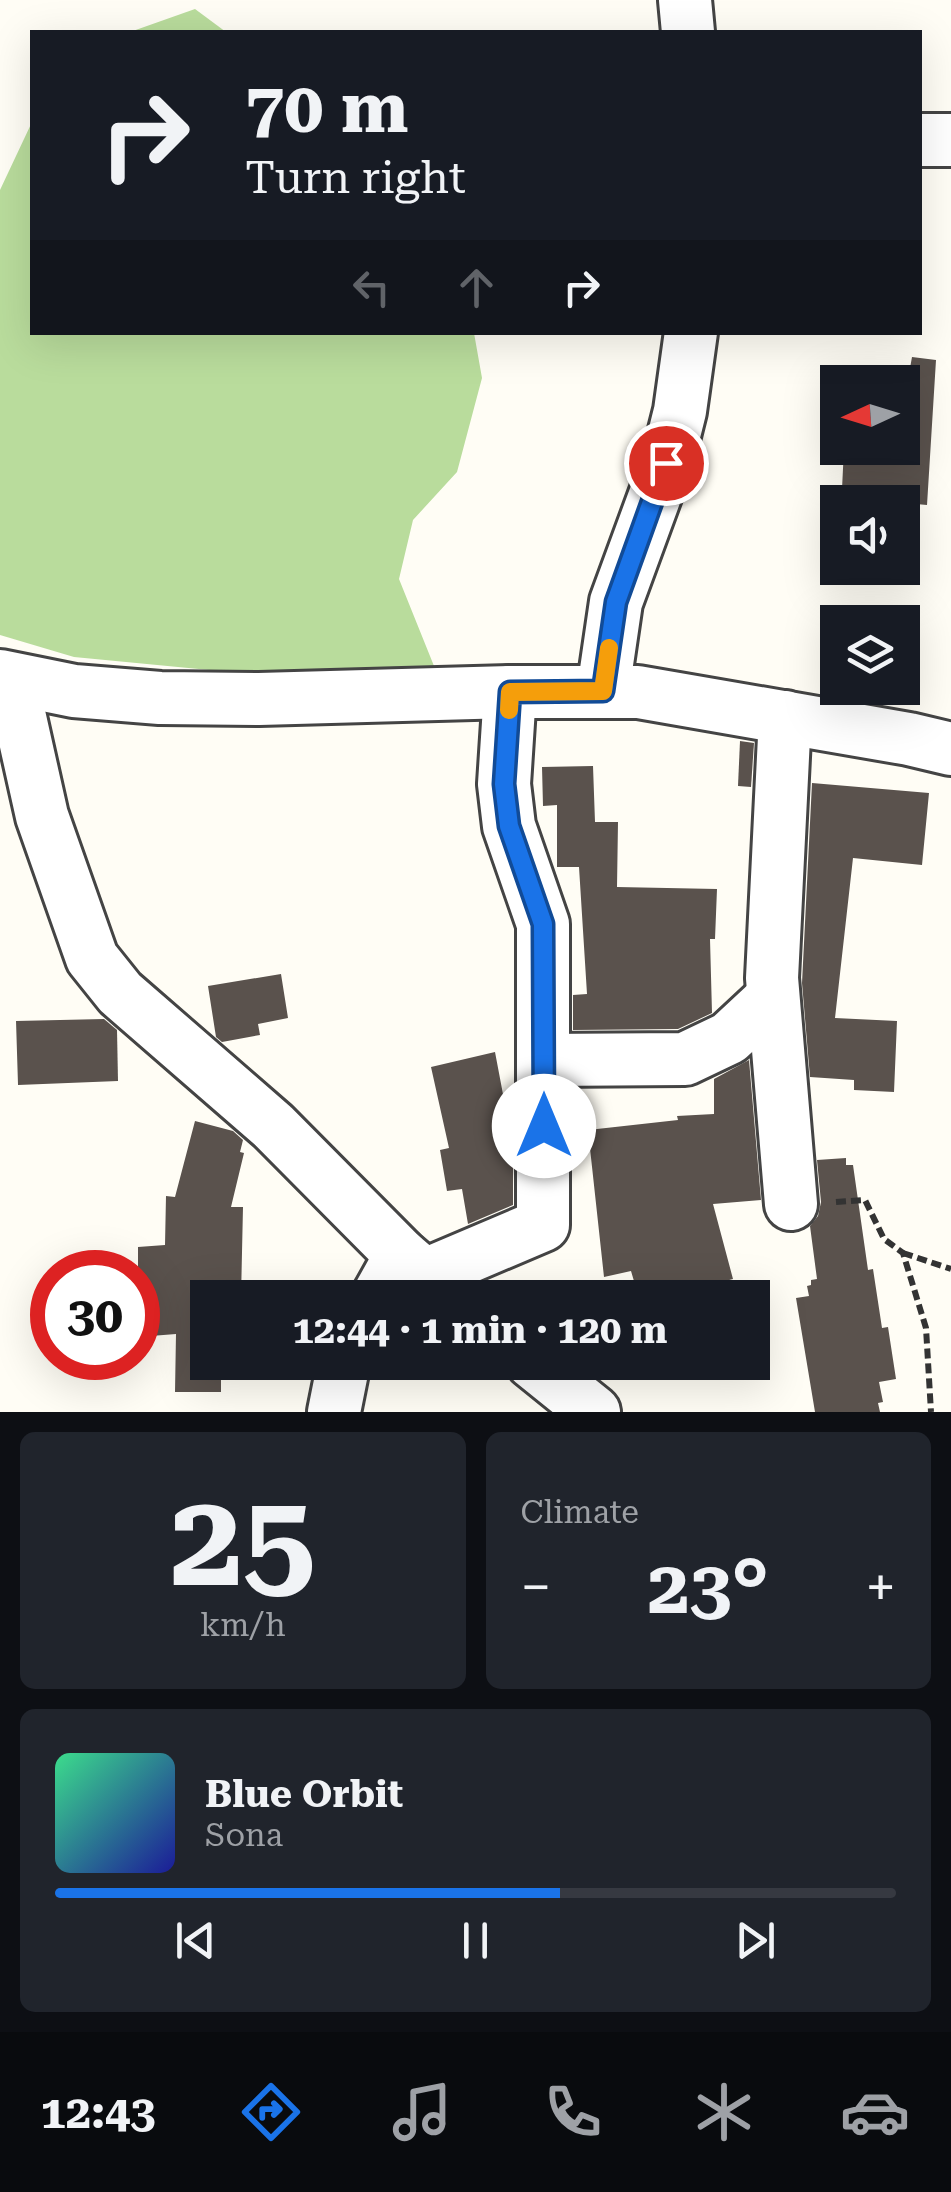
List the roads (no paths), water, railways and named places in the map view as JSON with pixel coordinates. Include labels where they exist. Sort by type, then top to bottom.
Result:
[{"type":"street","points":[[685,0],[688,30]]},
{"type":"street","points":[[922,140],[951,140]]},
{"type":"street","points":[[603,691],[616,602],[666,463],[680,411],[691,335]]},
{"type":"street","points":[[411,1280],[273,1126],[120,993],[92,958],[42,816],[7,678],[74,691],[160,698],[638,692],[951,749]]},
{"type":"street","points":[[418,1280],[542,1226],[543,924],[509,826],[504,784],[510,692]]},
{"type":"street","points":[[785,717],[773,996],[791,1204]]},
{"type":"street","points":[[544,1060],[685,1060],[728,1038],[773,996]]},
{"type":"street","points":[[334,1412],[340,1380]]},
{"type":"street","points":[[554,1380],[594,1412]]}]
